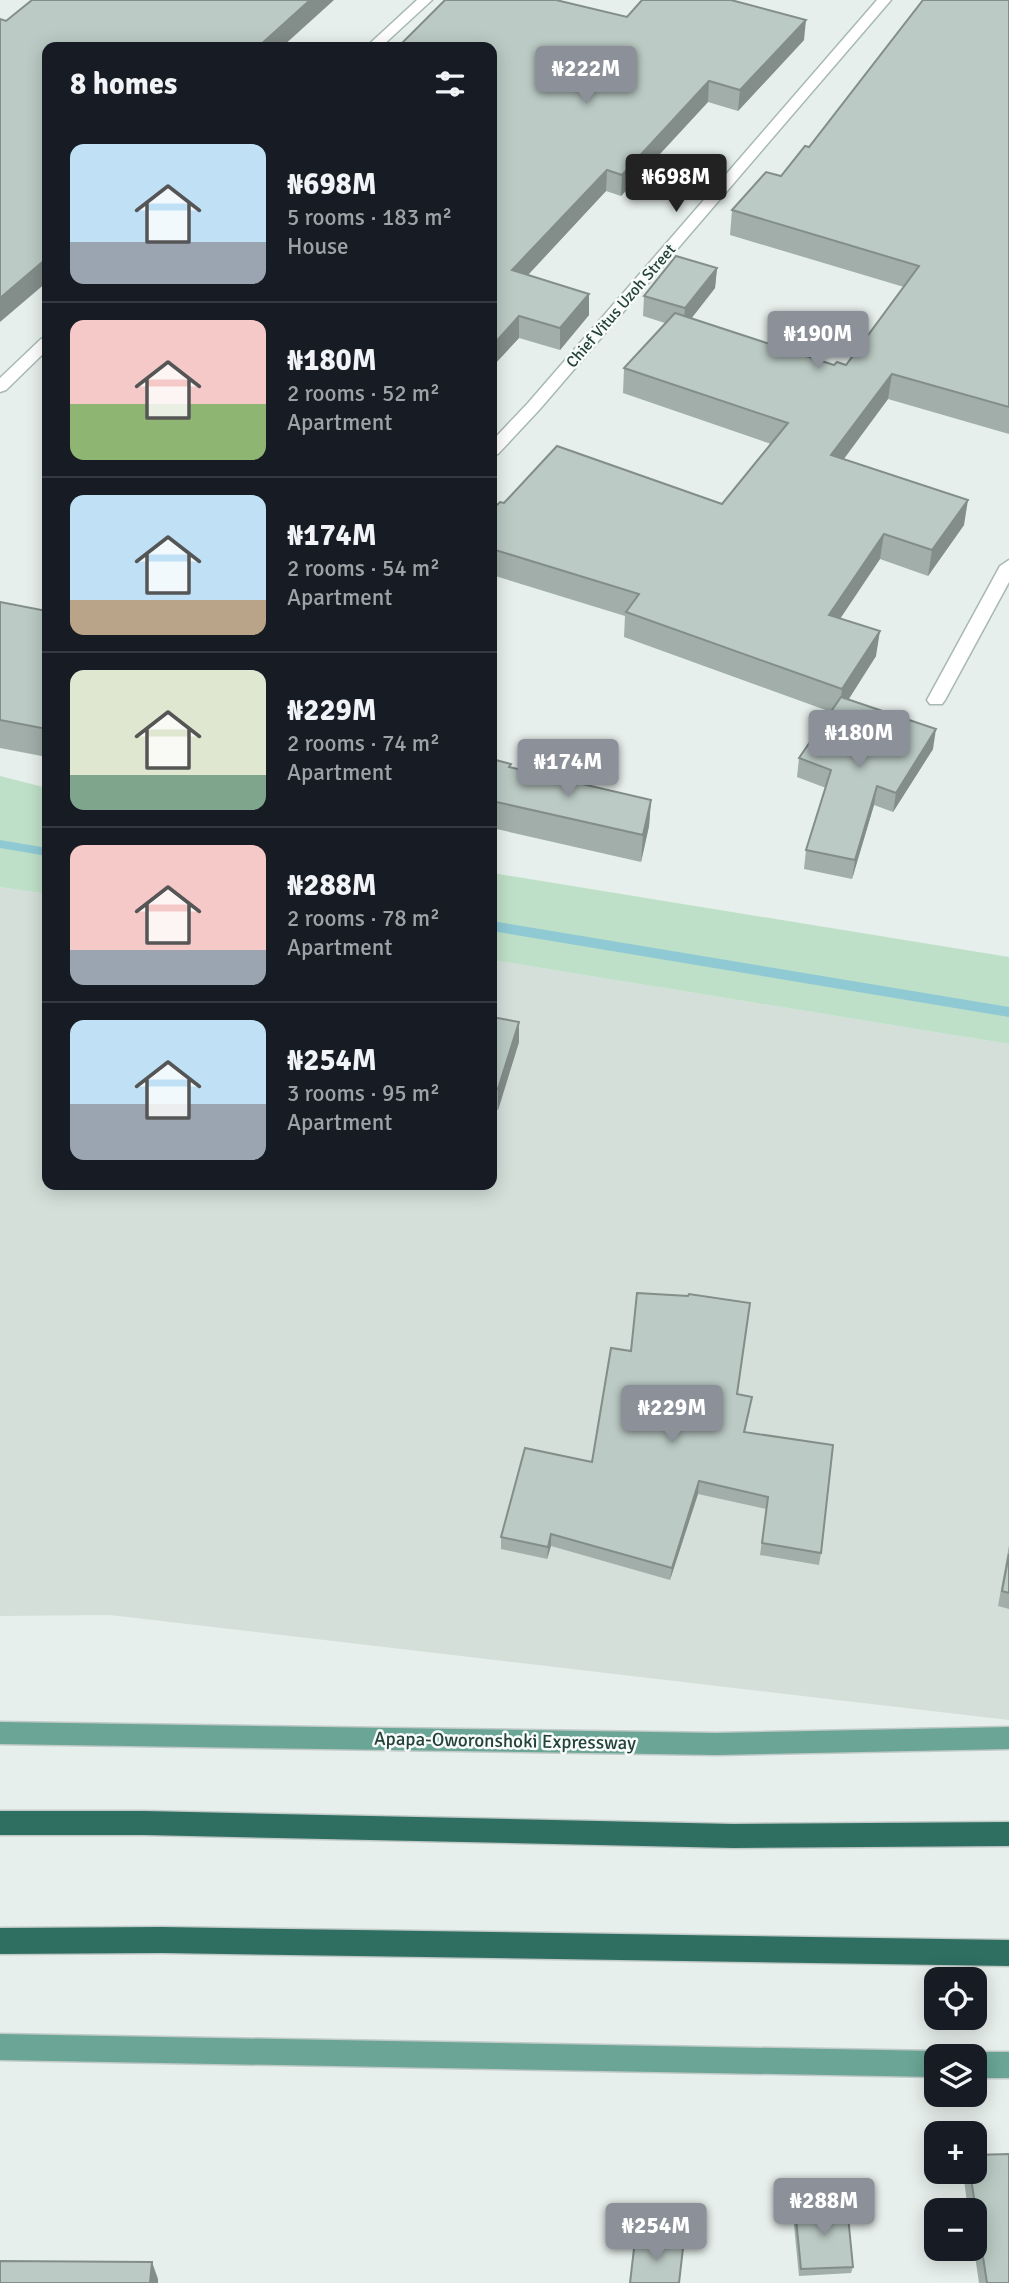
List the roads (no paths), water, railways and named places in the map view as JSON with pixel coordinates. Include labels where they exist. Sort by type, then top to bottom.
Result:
[{"type":"highway","points":[[0,1823],[733,1836],[1009,1834]]},
{"type":"highway","points":[[0,1941],[162,1940],[1009,1953]]},
{"type":"main road","name":"Apapa-Oworonshoki Expressway","points":[[0,1733],[717,1744],[1009,1738]]},
{"type":"main road","points":[[0,2047],[924,2064]]},
{"type":"main road","points":[[987,2065],[1009,2065]]},
{"type":"street","points":[[379,42],[425,0]]},
{"type":"street","name":"Chief Vitus Uzoh Street","points":[[497,445],[534,406],[884,0]]},
{"type":"street","points":[[0,387],[42,347]]},
{"type":"street","points":[[936,700],[1009,566]]},
{"type":"waterway","points":[[0,844],[42,851]]},
{"type":"waterway","points":[[497,927],[1009,1012]]}]
